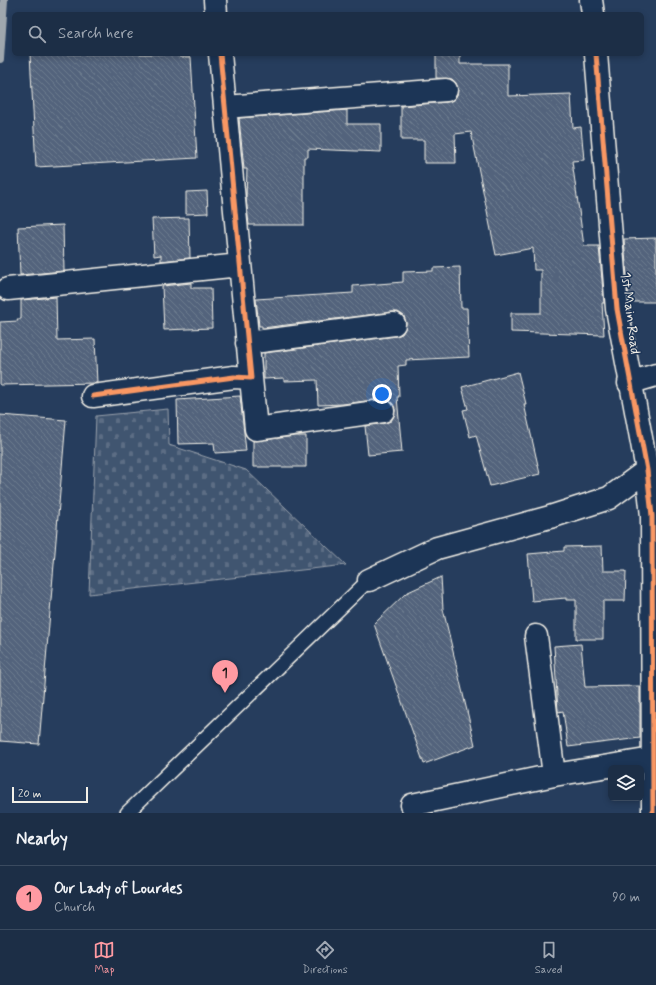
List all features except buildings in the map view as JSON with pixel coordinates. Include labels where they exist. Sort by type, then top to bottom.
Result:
[{"type":"street","points":[[215,0],[216,12]]},
{"type":"street","points":[[592,0],[593,12]]},
{"type":"street","points":[[220,56],[256,429],[383,411]]},
{"type":"street","name":"1st Main Road","points":[[596,56],[616,309],[629,383],[651,470],[654,624],[652,759],[653,813]]},
{"type":"street","points":[[225,108],[446,90]]},
{"type":"street","points":[[8,289],[240,265]]},
{"type":"street","points":[[247,343],[394,324]]},
{"type":"street","points":[[629,383],[656,375]]},
{"type":"street","points":[[93,396],[234,377],[250,378]]},
{"type":"street","points":[[369,580],[437,548],[550,517],[610,498],[651,470]]},
{"type":"street","points":[[536,636],[554,775]]},
{"type":"street","points":[[412,804],[554,775],[652,759]]},
{"type":"lane","points":[[127,813],[369,580]]},
{"type":"green space","points":[[168,409],[169,445],[246,470],[346,565],[89,594],[96,416]]},
{"type":"waterway","points":[[0,59],[4,0]]},
{"type":"cycle path","points":[[93,396],[234,377],[251,378],[220,56]]},
{"type":"cycle path","points":[[596,56],[617,309],[647,470],[652,516],[653,813]]},
{"type":"place","name":"Our Lady of Lourdes","points":[[225,693]]}]
